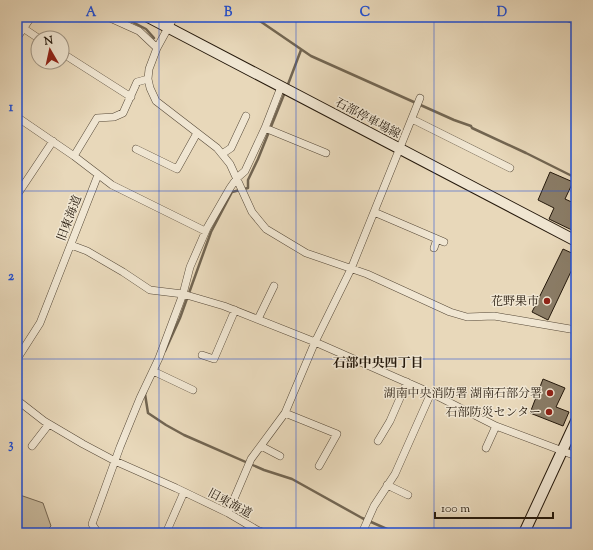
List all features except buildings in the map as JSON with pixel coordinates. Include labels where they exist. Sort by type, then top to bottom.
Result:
[{"type":"main road","name":"石部停車場線","points":[[148,17],[576,241]]},
{"type":"main road","points":[[524,533],[576,421]]},
{"type":"street","points":[[17,36],[30,17]]},
{"type":"street","points":[[108,17],[139,31],[157,48]]},
{"type":"street","points":[[174,17],[157,48],[149,68],[148,79],[150,88],[156,101],[217,148],[222,154],[230,164],[252,212],[266,229],[306,253],[367,274],[450,312],[467,317],[494,316],[576,330]]},
{"type":"street","points":[[22,28],[30,33]]},
{"type":"street","points":[[70,58],[131,97]]},
{"type":"street","points":[[74,156],[97,118],[114,117],[123,113],[137,82],[148,79]]},
{"type":"street","points":[[96,530],[92,524],[115,461],[140,398],[153,371],[183,294],[190,268],[205,231],[230,188],[237,178],[245,171],[265,128],[281,87]]},
{"type":"street","points":[[228,513],[251,460],[285,413],[315,342],[351,269],[420,98]]},
{"type":"street","points":[[17,116],[112,185],[205,231]]},
{"type":"street","points":[[222,154],[231,148],[246,116]]},
{"type":"street","points":[[412,119],[510,168]]},
{"type":"street","points":[[265,128],[326,153]]},
{"type":"street","points":[[136,149],[177,169],[197,133]]},
{"type":"street","points":[[17,195],[53,141]]},
{"type":"street","name":"旧東海道","points":[[17,359],[40,323],[55,281],[71,245],[98,175]]},
{"type":"street","points":[[374,212],[440,241],[434,248]]},
{"type":"street","points":[[71,245],[86,251],[123,272],[150,290],[183,294],[235,310],[315,342],[407,382],[496,426],[576,456]]},
{"type":"street","points":[[258,320],[274,286]]},
{"type":"street","points":[[202,355],[214,359],[235,310]]},
{"type":"street","points":[[153,371],[193,390]]},
{"type":"street","points":[[378,441],[390,421],[407,382]]},
{"type":"street","points":[[362,533],[374,506],[394,474],[431,393]]},
{"type":"street","name":"旧東海道","points":[[17,400],[49,424],[83,444],[115,461],[228,513],[257,531],[266,533]]},
{"type":"street","points":[[285,413],[337,434],[319,466]]},
{"type":"street","points":[[32,446],[49,424]]},
{"type":"street","points":[[486,448],[496,426]]},
{"type":"street","points":[[261,446],[280,456]]},
{"type":"street","points":[[388,485],[408,495]]},
{"type":"street","points":[[166,533],[184,492]]},
{"type":"shaded area","points":[[17,494],[43,503],[51,526],[44,533],[17,533]]},
{"type":"waterway","points":[[123,17],[146,29],[154,38]]},
{"type":"waterway","points":[[254,17],[311,56],[454,120],[471,126],[472,128],[576,178]]},
{"type":"waterway","points":[[558,17],[576,24]]},
{"type":"waterway","points":[[287,87],[301,50]]},
{"type":"waterway","points":[[165,351],[180,318],[211,232],[232,192],[248,188],[248,180],[285,92]]},
{"type":"waterway","points":[[146,392],[148,413],[166,425],[184,435],[264,470],[292,479],[362,518],[396,533]]},
{"type":"place","name":"花野果市","points":[[547,301]]},
{"type":"place","name":"湖南中央消防署 湖南石部分署","points":[[550,393]]},
{"type":"place","name":"石部防災センター","points":[[549,412]]},
{"type":"district","name":"石部中央四丁目","points":[[378,362]]}]
